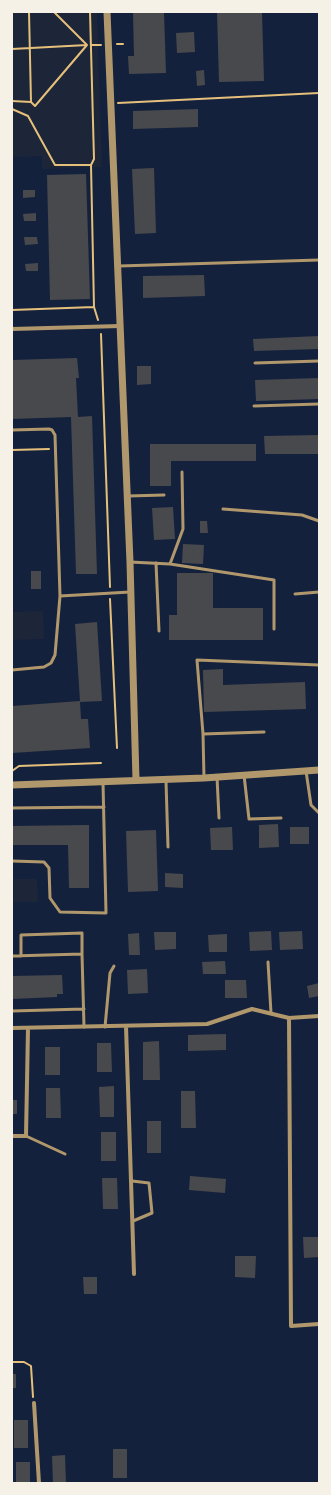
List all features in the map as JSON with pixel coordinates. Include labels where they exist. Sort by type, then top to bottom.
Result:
[{"type":"street","points":[[107,12],[126,496],[130,562],[136,780]]},
{"type":"street","points":[[12,329],[120,326]]},
{"type":"street","points":[[12,785],[204,778],[319,770]]},
{"type":"street","points":[[12,1028],[206,1024],[252,1008],[289,1018],[319,1016]]},
{"type":"street","points":[[289,1018],[291,1326],[319,1324]]},
{"type":"street","points":[[126,1026],[134,1274]]},
{"type":"street","points":[[12,1136],[26,1136],[28,1028]]},
{"type":"street","points":[[34,1403],[39,1483]]},
{"type":"lane","points":[[117,266],[319,260]]},
{"type":"lane","points":[[255,363],[319,361]]},
{"type":"lane","points":[[254,406],[319,404]]},
{"type":"lane","points":[[12,430],[49,429],[52,430],[55,435],[60,596],[55,655],[51,663],[44,667],[12,670]]},
{"type":"lane","points":[[170,564],[183,529],[182,472]]},
{"type":"lane","points":[[126,496],[164,495]]},
{"type":"lane","points":[[223,509],[302,515],[319,520]]},
{"type":"lane","points":[[130,562],[170,564],[274,580],[274,629]]},
{"type":"lane","points":[[156,563],[159,631]]},
{"type":"lane","points":[[60,596],[130,592]]},
{"type":"lane","points":[[295,594],[319,592]]},
{"type":"lane","points":[[204,778],[203,734],[197,660],[319,665]]},
{"type":"lane","points":[[203,734],[264,732]]},
{"type":"lane","points":[[306,771],[311,805],[319,813]]},
{"type":"lane","points":[[244,775],[250,819],[281,818]]},
{"type":"lane","points":[[217,777],[219,818]]},
{"type":"lane","points":[[166,779],[168,847]]},
{"type":"lane","points":[[12,862],[44,862],[49,868],[50,898],[60,912],[106,913],[103,781]]},
{"type":"lane","points":[[12,808],[104,807]]},
{"type":"lane","points":[[21,956],[21,935],[82,933],[84,1027]]},
{"type":"lane","points":[[12,956],[82,954]]},
{"type":"lane","points":[[268,962],[271,1013]]},
{"type":"lane","points":[[105,1027],[110,973],[114,966]]},
{"type":"lane","points":[[12,1011],[84,1009]]},
{"type":"lane","points":[[26,1136],[65,1154]]},
{"type":"lane","points":[[132,1181],[149,1183],[152,1213],[133,1220]]},
{"type":"path","points":[[28,12],[31,102]]},
{"type":"path","points":[[54,12],[87,45]]},
{"type":"path","points":[[90,12],[94,159],[91,165],[94,306],[100,326],[117,748]]},
{"type":"path","points":[[12,49],[123,44]]},
{"type":"path","points":[[12,101],[31,102],[35,106],[87,45]]},
{"type":"path","points":[[110,103],[319,93]]},
{"type":"path","points":[[12,109],[28,116],[55,165],[91,165]]},
{"type":"path","points":[[12,310],[94,306]]},
{"type":"path","points":[[12,450],[55,449]]},
{"type":"path","points":[[12,771],[18,766],[101,763]]},
{"type":"path","points":[[12,1362],[24,1362],[31,1366],[34,1403]]},
{"type":"shaded area","points":[[12,12],[97,12],[102,167],[42,169],[42,156],[12,157]]},
{"type":"shaded area","points":[[43,611],[44,639],[12,640],[12,612]]},
{"type":"shaded area","points":[[14,879],[35,879],[37,881],[38,902],[14,902]]},
{"type":"building","points":[[133,12],[164,12],[166,73],[129,74],[128,56],[134,56]]},
{"type":"building","points":[[217,12],[262,12],[264,81],[219,82]]},
{"type":"building","points":[[194,32],[195,52],[177,53],[176,33]]},
{"type":"building","points":[[204,70],[205,85],[197,86],[196,71]]},
{"type":"building","points":[[198,109],[198,127],[133,129],[133,111]]},
{"type":"building","points":[[154,168],[156,233],[135,234],[132,169]]},
{"type":"building","points":[[86,174],[90,299],[50,300],[47,175]]},
{"type":"building","points":[[23,190],[35,190],[35,197],[23,198]]},
{"type":"building","points":[[36,213],[36,221],[24,221],[23,214]]},
{"type":"building","points":[[24,237],[37,237],[38,244],[25,245]]},
{"type":"building","points":[[38,263],[38,271],[26,271],[25,264]]},
{"type":"building","points":[[204,275],[205,296],[143,298],[143,276]]},
{"type":"building","points":[[319,336],[319,349],[254,351],[253,339]]},
{"type":"building","points":[[77,358],[79,378],[76,378],[78,417],[92,416],[97,574],[76,574],[71,417],[12,419],[12,360]]},
{"type":"building","points":[[137,366],[151,366],[151,384],[137,385]]},
{"type":"building","points":[[319,378],[319,399],[256,401],[255,380]]},
{"type":"building","points":[[319,435],[319,454],[265,454],[264,436]]},
{"type":"building","points":[[150,444],[256,444],[256,461],[171,461],[171,486],[150,486]]},
{"type":"building","points":[[173,507],[175,539],[154,540],[152,508]]},
{"type":"building","points":[[200,521],[207,521],[208,533],[200,533]]},
{"type":"building","points":[[183,544],[204,545],[203,564],[182,563]]},
{"type":"building","points":[[31,571],[41,571],[41,589],[31,589]]},
{"type":"building","points":[[177,573],[213,573],[213,608],[263,608],[263,640],[169,640],[169,615],[177,615]]},
{"type":"building","points":[[97,622],[102,701],[80,702],[81,719],[88,719],[90,748],[12,753],[12,706],[80,701],[75,624]]},
{"type":"building","points":[[223,669],[223,685],[305,682],[306,709],[204,712],[203,670]]},
{"type":"building","points":[[278,824],[279,847],[259,848],[259,825]]},
{"type":"building","points":[[89,825],[89,888],[69,888],[68,845],[12,845],[12,826]]},
{"type":"building","points":[[232,827],[233,850],[211,850],[210,828]]},
{"type":"building","points":[[290,827],[309,827],[309,844],[290,844]]},
{"type":"building","points":[[156,830],[158,891],[128,892],[126,831]]},
{"type":"building","points":[[165,873],[183,874],[183,888],[165,887]]},
{"type":"building","points":[[271,931],[272,950],[250,951],[249,932]]},
{"type":"building","points":[[302,931],[303,949],[280,950],[279,932]]},
{"type":"building","points":[[154,932],[176,932],[176,949],[155,950]]},
{"type":"building","points":[[139,933],[140,955],[129,955],[128,934]]},
{"type":"building","points":[[227,934],[227,952],[209,952],[208,935]]},
{"type":"building","points":[[225,961],[226,974],[203,974],[202,962]]},
{"type":"building","points":[[147,969],[148,993],[128,994],[127,970]]},
{"type":"building","points":[[62,975],[63,994],[57,994],[57,997],[12,999],[12,976]]},
{"type":"building","points":[[225,980],[246,980],[247,998],[225,998]]},
{"type":"building","points":[[319,983],[319,996],[309,998],[307,986]]},
{"type":"building","points":[[226,1034],[226,1050],[188,1051],[188,1035]]},
{"type":"building","points":[[159,1041],[160,1080],[143,1080],[143,1042]]},
{"type":"building","points":[[97,1043],[111,1043],[112,1072],[97,1072]]},
{"type":"building","points":[[45,1047],[60,1047],[60,1075],[45,1075]]},
{"type":"building","points":[[114,1086],[114,1117],[100,1117],[99,1087]]},
{"type":"building","points":[[46,1088],[60,1088],[61,1118],[46,1118]]},
{"type":"building","points":[[181,1091],[195,1091],[196,1128],[181,1128]]},
{"type":"building","points":[[12,1100],[17,1100],[17,1114],[12,1114]]},
{"type":"building","points":[[147,1121],[161,1121],[161,1153],[147,1153]]},
{"type":"building","points":[[101,1132],[116,1132],[116,1161],[101,1161]]},
{"type":"building","points":[[190,1176],[226,1179],[225,1193],[189,1190]]},
{"type":"building","points":[[102,1178],[117,1178],[118,1209],[103,1209]]},
{"type":"building","points":[[303,1237],[319,1237],[319,1257],[304,1258]]},
{"type":"building","points":[[235,1256],[256,1256],[255,1278],[235,1277]]},
{"type":"building","points":[[83,1277],[97,1277],[97,1294],[84,1294]]},
{"type":"building","points":[[12,1374],[16,1374],[16,1388],[12,1388]]},
{"type":"building","points":[[14,1420],[28,1420],[28,1448],[14,1448]]},
{"type":"building","points":[[113,1449],[127,1449],[127,1478],[113,1478]]},
{"type":"building","points":[[65,1455],[66,1483],[53,1483],[52,1456]]},
{"type":"building","points":[[16,1462],[30,1462],[30,1483],[16,1483]]}]
